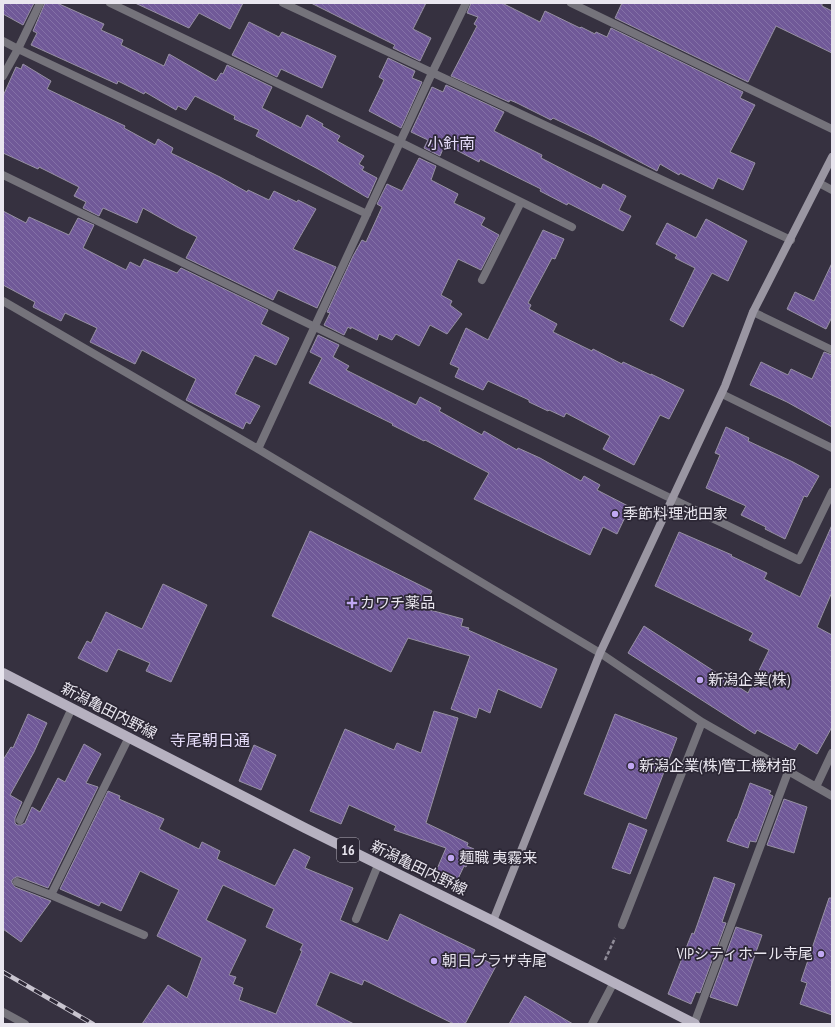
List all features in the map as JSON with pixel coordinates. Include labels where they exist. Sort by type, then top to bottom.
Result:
[{"type":"main road","name":"新潟亀田内野線","points":[[3,673],[305,828],[493,921],[694,1024]]},
{"type":"street","points":[[3,76],[40,3]]},
{"type":"street","points":[[110,3],[400,142],[572,227]]},
{"type":"street","points":[[282,3],[791,240]]},
{"type":"street","points":[[258,449],[432,73],[466,3]]},
{"type":"street","points":[[571,3],[832,129]]},
{"type":"street","points":[[3,41],[367,214]]},
{"type":"street","points":[[493,921],[600,654],[722,394],[753,312],[832,157]]},
{"type":"street","points":[[3,175],[799,560],[832,492]]},
{"type":"street","points":[[819,183],[832,190]]},
{"type":"street","points":[[482,280],[521,202]]},
{"type":"street","points":[[3,301],[258,449],[600,654],[702,722],[832,796]]},
{"type":"street","points":[[753,312],[832,350]]},
{"type":"street","points":[[722,394],[832,448]]},
{"type":"street","points":[[20,820],[72,708]]},
{"type":"street","points":[[622,925],[702,722]]},
{"type":"street","points":[[51,895],[128,737]]},
{"type":"street","points":[[816,787],[832,753]]},
{"type":"street","points":[[694,1024],[788,772]]},
{"type":"street","points":[[356,919],[378,865]]},
{"type":"street","points":[[18,882],[144,935]]},
{"type":"street","points":[[592,1024],[614,982]]},
{"type":"street","points":[[3,1012],[25,1024]]},
{"type":"building","points":[[3,3],[34,3],[23,25],[3,14]]},
{"type":"building","points":[[45,3],[57,3],[104,24],[101,30],[123,40],[121,45],[164,66],[169,54],[216,81],[221,73],[223,74],[227,65],[272,87],[262,108],[301,128],[307,115],[323,124],[322,126],[340,136],[337,141],[364,156],[359,164],[364,167],[362,170],[377,178],[368,198],[320,170],[256,136],[259,130],[234,119],[235,116],[195,96],[186,110],[178,106],[176,110],[145,92],[144,94],[118,81],[117,84],[31,45],[37,33],[33,31]]},
{"type":"building","points":[[135,3],[243,3],[230,29],[199,13],[189,28]]},
{"type":"building","points":[[311,3],[426,3],[413,29],[431,38],[420,61],[393,48],[395,45]]},
{"type":"building","points":[[471,3],[502,3],[540,22],[545,11],[580,28],[581,27],[595,34],[596,32],[607,37],[611,28],[743,92],[740,98],[755,105],[730,152],[755,163],[743,190],[718,178],[713,189],[680,173],[679,175],[660,164],[657,171],[593,137],[553,118],[551,120],[517,103],[510,100],[509,102],[451,76],[477,26],[474,24],[478,17],[467,13]]},
{"type":"building","points":[[622,3],[822,3],[822,6],[832,11],[832,53],[776,26],[748,82],[615,18]]},
{"type":"building","points":[[249,22],[279,37],[282,32],[336,56],[322,88],[281,69],[277,77],[232,55]]},
{"type":"building","points":[[388,58],[415,71],[412,78],[422,82],[401,128],[369,111],[384,80],[379,77]]},
{"type":"building","points":[[23,64],[51,81],[47,89],[125,126],[124,128],[155,145],[158,139],[173,148],[171,153],[247,192],[248,190],[269,200],[274,191],[316,209],[293,249],[336,267],[317,308],[278,290],[273,300],[186,258],[197,237],[143,208],[137,223],[103,208],[99,216],[83,208],[86,202],[74,196],[79,187],[39,167],[38,169],[3,153],[3,96],[16,67],[21,69]]},
{"type":"building","points":[[446,85],[504,112],[494,131],[542,155],[541,158],[601,189],[603,184],[626,196],[619,210],[631,216],[623,231],[568,203],[567,205],[540,191],[541,189],[480,159],[479,162],[445,144],[440,156],[424,148],[428,140],[411,132],[432,87],[443,92]]},
{"type":"building","points":[[419,158],[436,166],[431,180],[458,194],[454,203],[485,218],[481,225],[499,235],[481,270],[458,259],[441,295],[452,301],[450,305],[462,314],[447,334],[430,325],[419,346],[396,334],[392,340],[379,334],[377,340],[351,327],[351,329],[348,327],[344,335],[324,325],[330,313],[327,312],[353,256],[362,240],[366,242],[382,207],[377,204],[387,184],[402,191]]},
{"type":"building","points":[[3,211],[26,223],[29,217],[69,235],[78,218],[94,225],[83,248],[126,270],[130,262],[140,267],[144,259],[177,273],[181,268],[268,310],[261,324],[289,338],[276,365],[255,355],[235,394],[260,406],[250,424],[246,422],[243,429],[186,400],[196,379],[142,350],[135,364],[90,342],[97,328],[65,313],[61,321],[33,307],[35,302],[3,285]]},
{"type":"building","points":[[706,219],[747,241],[728,281],[712,273],[683,327],[670,320],[695,268],[675,258],[677,255],[656,244],[667,223],[696,238]]},
{"type":"building","points":[[543,230],[564,239],[555,259],[552,258],[528,303],[531,305],[529,309],[557,324],[553,332],[592,351],[593,349],[622,364],[623,362],[684,390],[669,419],[660,415],[634,465],[603,449],[610,436],[566,413],[564,417],[549,410],[548,411],[529,402],[529,400],[488,381],[483,390],[455,377],[459,368],[450,364],[466,328],[488,340]]},
{"type":"building","points":[[832,263],[832,317],[826,329],[787,309],[795,292],[814,301]]},
{"type":"building","points":[[318,335],[339,345],[333,357],[349,366],[346,370],[416,405],[420,397],[441,408],[439,411],[482,435],[484,431],[517,450],[518,448],[540,458],[581,481],[584,476],[600,485],[597,490],[630,507],[617,534],[603,527],[590,555],[474,499],[489,473],[309,383],[322,358],[310,352]]},
{"type":"building","points":[[824,352],[832,355],[832,427],[787,402],[750,385],[761,362],[788,375],[791,369],[812,379]]},
{"type":"building","points":[[726,427],[749,438],[748,441],[819,476],[807,497],[804,496],[785,539],[765,529],[766,527],[741,515],[746,506],[706,488],[720,455],[715,453]]},
{"type":"building","points":[[832,525],[832,592],[817,627],[832,635],[832,727],[817,754],[799,743],[795,750],[757,730],[755,734],[628,653],[644,626],[748,693],[769,650],[749,640],[753,633],[655,586],[679,532],[732,555],[731,556],[767,573],[764,579],[800,597]]},
{"type":"building","name":"カワチ薬品","points":[[310,531],[432,591],[423,608],[463,619],[461,626],[469,628],[468,630],[557,669],[541,708],[498,689],[490,713],[479,708],[476,718],[451,709],[470,656],[408,638],[391,672],[272,616]]},
{"type":"building","points":[[163,584],[207,605],[171,682],[146,671],[150,663],[118,649],[107,672],[78,658],[87,641],[91,643],[106,612],[142,629]]},
{"type":"building","points":[[434,711],[458,718],[426,823],[468,843],[467,846],[474,849],[466,867],[464,866],[455,885],[434,876],[446,848],[394,830],[396,826],[349,805],[341,824],[310,811],[345,729],[394,750],[397,743],[421,753]]},
{"type":"building","points":[[28,714],[47,723],[34,752],[10,795],[22,802],[15,818],[15,823],[17,825],[25,823],[32,807],[40,812],[58,778],[65,782],[84,744],[101,754],[86,783],[98,787],[48,888],[19,877],[12,880],[15,887],[51,901],[21,942],[3,929],[3,760],[11,747],[13,748]]},
{"type":"building","name":"新潟企業(株)管工機材部","points":[[615,714],[677,738],[646,819],[584,794]]},
{"type":"building","points":[[254,745],[276,755],[261,790],[239,781]]},
{"type":"building","points":[[750,783],[771,791],[769,794],[773,796],[756,842],[750,841],[748,848],[727,841]]},
{"type":"building","points":[[108,791],[120,796],[119,799],[164,819],[159,829],[199,849],[202,842],[220,851],[217,859],[275,886],[294,849],[310,857],[305,868],[353,888],[340,920],[388,941],[400,914],[475,950],[473,954],[496,966],[465,1024],[454,1024],[364,980],[362,985],[330,972],[316,1005],[354,1024],[142,1024],[168,985],[187,998],[202,958],[157,936],[179,890],[140,871],[121,911],[101,902],[99,906],[60,889]],"holes":[[[223,885],[274,909],[266,927],[303,944],[300,950],[302,951],[276,1014],[239,1000],[243,988],[233,984],[236,977],[229,975],[246,940],[206,920]]]},
{"type":"building","points":[[784,799],[807,807],[794,853],[767,845]]},
{"type":"building","points":[[629,823],[647,830],[630,874],[612,868]]},
{"type":"building","points":[[714,877],[735,884],[722,922],[726,923],[700,993],[696,992],[691,1004],[668,994],[692,933],[694,934]]},
{"type":"building","name":"VIPシティホール寺尾","points":[[829,898],[832,898],[832,1015],[800,1004],[807,983],[801,981]]},
{"type":"building","points":[[736,927],[762,935],[737,1006],[710,997]]},
{"type":"building","points":[[525,996],[573,1024],[509,1024]]},
{"type":"railway","points":[[3,972],[93,1024]]},
{"type":"place","name":"季節料理池田家","points":[[615,514]]},
{"type":"place","name":"カワチ薬品","points":[[352,603]]},
{"type":"place","name":"新潟企業(株)","points":[[700,680]]},
{"type":"place","name":"新潟企業(株)管工機材部","points":[[631,766]]},
{"type":"place","name":"麺職 夷霧来","points":[[451,858]]},
{"type":"place","name":"VIPシティホール寺尾","points":[[821,954]]},
{"type":"place","name":"朝日プラザ寺尾","points":[[434,961]]},
{"type":"district","name":"小針南","points":[[451,143]]},
{"type":"district","name":"寺尾朝日通","points":[[210,740]]}]
